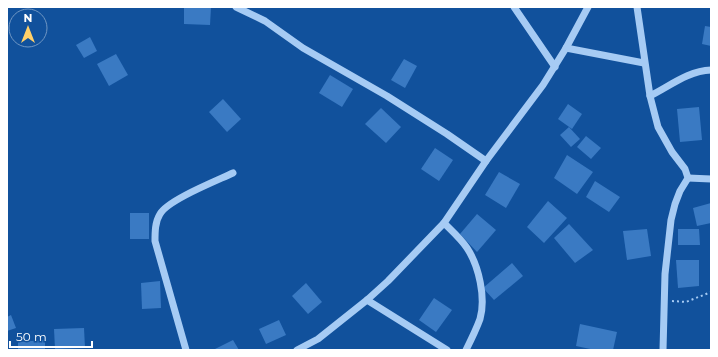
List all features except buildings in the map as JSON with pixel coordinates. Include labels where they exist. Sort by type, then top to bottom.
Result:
[{"type":"street","points":[[236,7],[265,21],[302,48],[387,96],[447,134],[486,162]]},
{"type":"street","points":[[514,7],[555,67]]},
{"type":"street","points":[[297,350],[318,339],[367,300],[388,281],[444,223],[555,67],[588,7]]},
{"type":"street","points":[[637,7],[644,63],[658,127],[672,152],[685,169],[688,178]]},
{"type":"street","points":[[566,48],[644,63]]},
{"type":"street","points":[[650,96],[689,74],[711,70]]},
{"type":"street","points":[[186,350],[155,241],[155,228],[160,214],[170,204],[233,173]]},
{"type":"street","points":[[688,178],[711,179]]},
{"type":"street","points":[[663,350],[665,274],[671,220],[680,191],[688,178]]},
{"type":"street","points":[[444,223],[466,247],[474,260],[480,283],[482,309],[473,336],[466,350]]},
{"type":"street","points":[[367,300],[447,350]]},
{"type":"path","points":[[664,300],[686,302],[711,292]]}]
